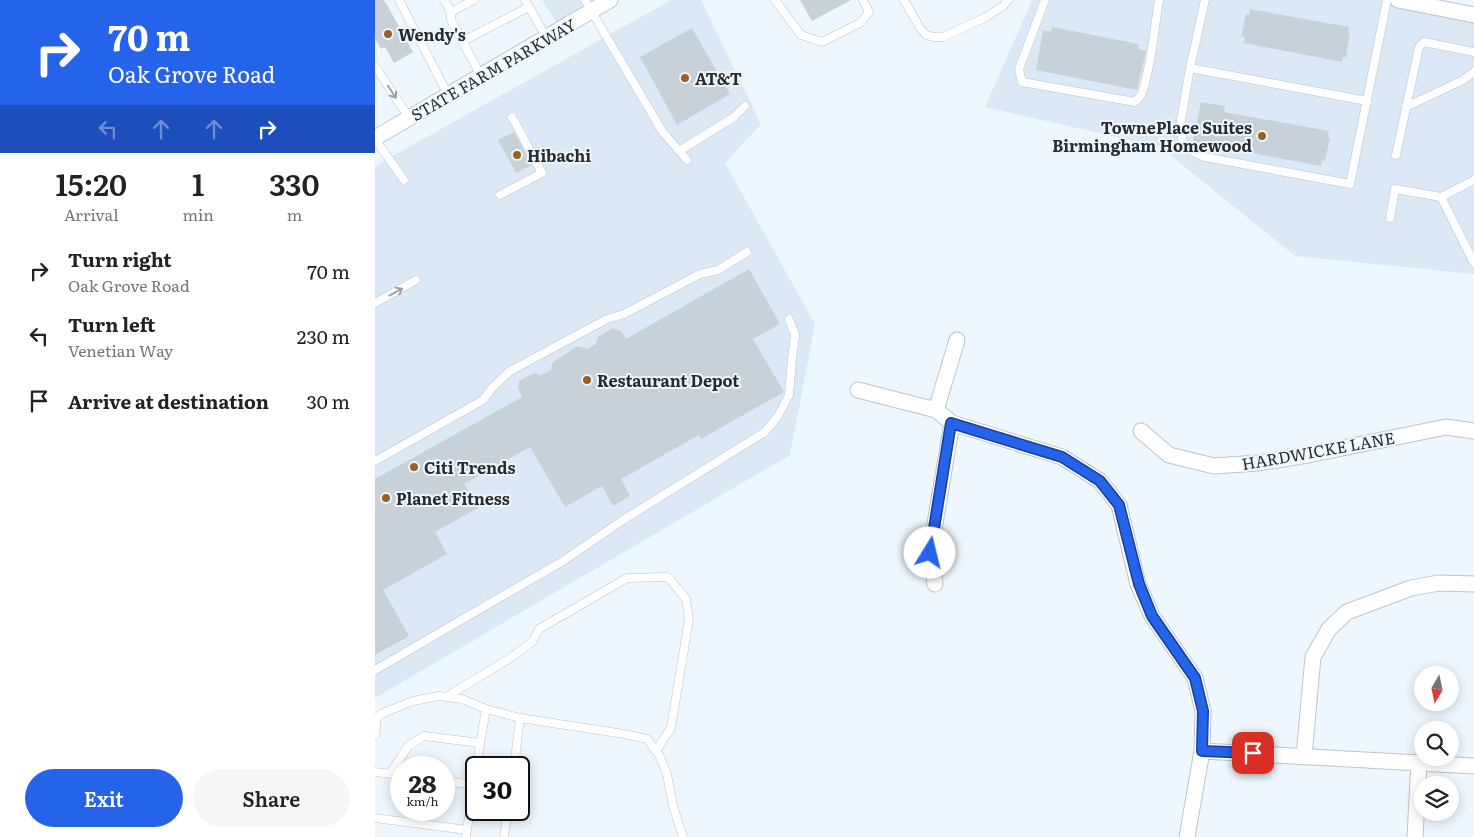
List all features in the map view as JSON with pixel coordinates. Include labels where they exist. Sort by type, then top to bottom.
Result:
[{"type":"street","name":"STATE FARM PARKWAY","points":[[375,138],[547,37],[588,6],[610,0]]},
{"type":"street","points":[[1398,0],[1474,14]]},
{"type":"street","points":[[936,410],[957,340]]},
{"type":"street","points":[[858,390],[936,410],[951,423],[1062,457],[1100,481],[1119,505],[1139,584],[1152,616],[1195,678],[1203,711],[1202,751],[1187,837]]},
{"type":"street","points":[[935,584],[930,553],[951,423]]},
{"type":"street","name":"HARDWICKE LANE","points":[[1141,431],[1169,455],[1214,466],[1258,463],[1308,455],[1446,427],[1474,431]]},
{"type":"street","points":[[1304,756],[1313,657],[1329,629],[1347,612],[1411,588],[1439,583],[1474,584]]},
{"type":"street","points":[[1202,751],[1414,762]]},
{"type":"street","points":[[1459,765],[1474,766]]},
{"type":"street","points":[[1415,837],[1419,766]]},
{"type":"lane","points":[[399,0],[448,95]]},
{"type":"lane","points":[[444,0],[451,12],[451,20],[481,76]]},
{"type":"lane","points":[[451,12],[474,0]]},
{"type":"lane","points":[[775,0],[801,35],[822,42],[861,23],[869,12],[863,0]]},
{"type":"lane","points":[[904,0],[920,28],[926,35],[933,37],[943,36],[986,17],[1003,6],[1008,0]]},
{"type":"lane","points":[[1045,0],[1019,69],[1022,82],[1135,102],[1142,93],[1159,0]]},
{"type":"lane","points":[[1205,0],[1180,126],[1183,144],[1191,152],[1205,157],[1350,184],[1387,0]]},
{"type":"lane","points":[[463,41],[527,3],[547,37]]},
{"type":"lane","points":[[588,6],[662,131],[687,160]]},
{"type":"lane","points":[[1396,155],[1419,47],[1424,42],[1474,52]]},
{"type":"lane","points":[[375,66],[409,118]]},
{"type":"lane","points":[[1190,68],[1367,101]]},
{"type":"lane","points":[[1406,106],[1463,80],[1474,72]]},
{"type":"lane","points":[[679,151],[734,117],[745,106]]},
{"type":"lane","points":[[500,195],[542,173],[512,117]]},
{"type":"lane","points":[[375,138],[403,180]]},
{"type":"lane","points":[[1390,218],[1395,189],[1441,197],[1474,180]]},
{"type":"lane","points":[[1441,197],[1474,263]]},
{"type":"lane","points":[[375,461],[483,400],[493,386],[510,371],[607,319],[624,314],[700,274],[718,270],[747,252]]},
{"type":"lane","points":[[375,304],[416,280]]},
{"type":"lane","points":[[375,670],[563,561],[623,520],[765,432],[778,416],[789,395],[795,335],[789,319]]},
{"type":"lane","points":[[446,697],[512,657],[533,641],[539,629],[627,578],[668,576],[686,599],[689,619],[671,728],[657,751]]},
{"type":"lane","points":[[375,735],[376,718],[383,713],[413,701],[439,696],[462,699],[486,709],[520,718],[647,739],[657,751],[667,774],[673,806],[683,837]]},
{"type":"lane","points":[[478,756],[486,709]]},
{"type":"lane","points":[[515,756],[520,718]]},
{"type":"lane","points":[[402,756],[409,745],[424,736],[480,743]]},
{"type":"lane","points":[[375,772],[390,774]]},
{"type":"lane","points":[[375,818],[466,834],[468,821]]},
{"type":"lane","points":[[504,837],[506,821]]},
{"type":"shaded area","points":[[542,0],[593,0],[556,22]]},
{"type":"shaded area","points":[[671,0],[701,0],[761,124],[725,163],[815,324],[790,455],[375,698],[375,166]]},
{"type":"shaded area","points":[[1032,0],[1398,0],[1474,15],[1474,274],[1295,256],[1160,147],[985,107]]},
{"type":"building","points":[[375,0],[383,0],[386,3],[413,52],[394,63],[385,47],[381,49],[375,38]]},
{"type":"building","points":[[800,0],[851,0],[812,21]]},
{"type":"building","points":[[1250,9],[1349,27],[1348,33],[1350,33],[1346,57],[1343,57],[1342,62],[1244,43],[1245,37],[1241,37],[1246,14],[1249,15]]},
{"type":"building","points":[[1052,27],[1139,44],[1138,49],[1146,51],[1137,90],[1036,70],[1043,30],[1051,32]]},
{"type":"building","points":[[692,28],[730,94],[677,125],[640,57]]},
{"type":"building","points":[[1201,102],[1225,106],[1224,112],[1329,131],[1328,137],[1330,138],[1325,161],[1322,160],[1321,166],[1193,142]]},
{"type":"building","name":"Hibachi","points":[[514,132],[532,165],[516,173],[498,140]]},
{"type":"building","points":[[749,269],[780,324],[753,339],[784,392],[701,439],[699,435],[621,479],[630,496],[613,506],[602,486],[565,507],[530,447],[464,484],[478,508],[435,532],[447,554],[383,590],[409,636],[375,655],[375,479],[522,397],[518,388],[519,381],[534,373],[541,375],[551,370],[553,362],[578,346],[587,349],[596,344],[598,337],[613,328],[621,331],[626,339]]},
{"type":"place","name":"Wendy's","points":[[388,34]]},
{"type":"place","name":"AT&T","points":[[685,78]]},
{"type":"place","name":"TownePlace Suites Birmingham Homewood","points":[[1262,136]]},
{"type":"place","name":"Hibachi","points":[[517,155]]},
{"type":"place","name":"Restaurant Depot","points":[[587,380]]},
{"type":"place","name":"Citi Trends","points":[[414,467]]},
{"type":"place","name":"Planet Fitness","points":[[386,498]]},
{"type":"route","points":[[930,553],[951,423],[1062,457],[1100,481],[1119,505],[1139,584],[1152,616],[1195,678],[1203,711],[1202,751],[1253,753]]}]
